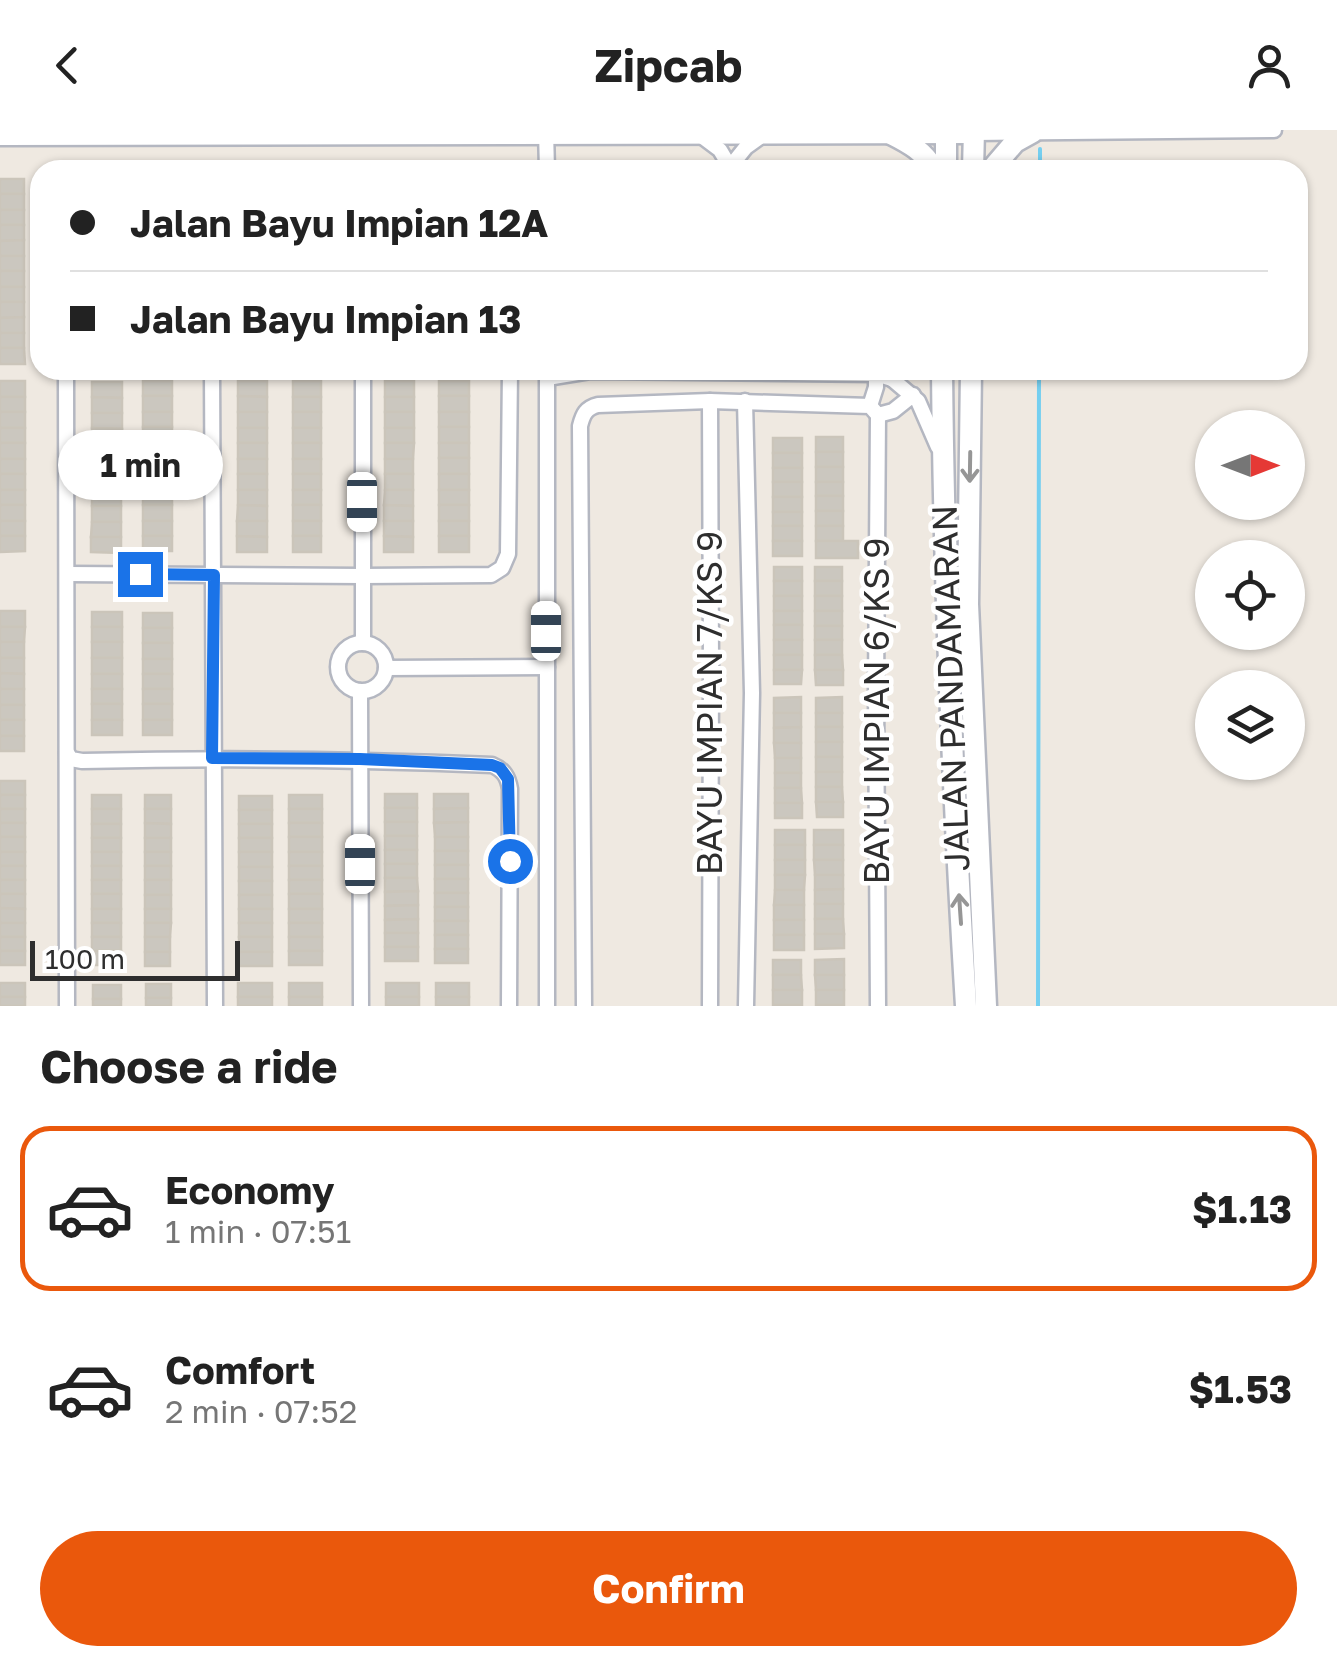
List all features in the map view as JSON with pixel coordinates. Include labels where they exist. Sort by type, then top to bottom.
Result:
[{"type":"main road","points":[[946,132],[946,160]]},
{"type":"main road","points":[[0,136],[974,132],[973,160]]},
{"type":"main road","points":[[1000,160],[1015,142],[1033,132]]},
{"type":"main road","points":[[889,134],[926,154],[929,160]]},
{"type":"main road","name":"JALAN PANDAMARAN","points":[[942,380],[957,863],[966,1006]]},
{"type":"main road","name":"JALAN PANDAMARAN","points":[[971,380],[968,604],[986,1006]]},
{"type":"street","points":[[974,132],[1274,130]]},
{"type":"street","points":[[546,132],[546,160]]},
{"type":"street","points":[[697,134],[720,150],[725,160]]},
{"type":"street","points":[[737,160],[746,147],[765,134]]},
{"type":"street","points":[[66,380],[67,1006]]},
{"type":"street","points":[[212,380],[215,1006]]},
{"type":"street","points":[[363,380],[363,643]]},
{"type":"street","points":[[68,574],[491,575],[502,568],[508,554],[510,380]]},
{"type":"street","points":[[546,380],[546,1006]]},
{"type":"street","name":"BAYU IMPIAN 6/KS 9","points":[[876,380],[878,1006]]},
{"type":"street","points":[[902,380],[928,420],[943,462]]},
{"type":"street","points":[[584,1006],[580,426],[587,409],[598,404],[710,400],[893,410],[913,396]]},
{"type":"street","name":"BAYU IMPIAN 7/KS 9","points":[[710,400],[710,1006]]},
{"type":"street","points":[[745,401],[752,694],[746,1006]]},
{"type":"street","points":[[363,643],[378,648],[386,668],[378,685],[360,691],[344,683],[338,665],[346,649],[363,643]]},
{"type":"street","points":[[386,668],[546,667]]},
{"type":"street","points":[[360,691],[361,1006]]},
{"type":"street","points":[[67,753],[71,760],[82,761],[360,759],[492,765],[504,773],[510,790],[509,1006]]},
{"type":"building","points":[[0,179],[24,179],[24,194],[0,194]]},
{"type":"building","points":[[0,194],[24,194],[24,210],[0,210]]},
{"type":"building","points":[[0,210],[24,210],[24,225],[0,225]]},
{"type":"building","points":[[0,225],[24,225],[24,240],[0,241]]},
{"type":"building","points":[[24,240],[24,256],[0,256],[0,241]]},
{"type":"building","points":[[0,256],[24,256],[24,271],[0,271]]},
{"type":"building","points":[[0,271],[24,271],[24,287],[0,287]]},
{"type":"building","points":[[0,287],[24,287],[24,302],[0,302]]},
{"type":"building","points":[[0,302],[24,302],[24,317],[0,318]]},
{"type":"building","points":[[24,317],[24,333],[0,333],[0,318]]},
{"type":"building","points":[[0,333],[24,333],[24,348],[0,348]]},
{"type":"building","points":[[0,348],[24,348],[25,364],[0,364]]},
{"type":"building","points":[[0,381],[25,381],[25,397],[0,397]]},
{"type":"building","points":[[143,381],[172,381],[172,396],[143,396]]},
{"type":"building","points":[[238,381],[267,381],[267,397],[238,396]]},
{"type":"building","points":[[293,381],[321,381],[321,397],[293,397]]},
{"type":"building","points":[[385,381],[414,381],[414,397],[385,397]]},
{"type":"building","points":[[439,381],[469,381],[469,396],[439,396]]},
{"type":"building","points":[[92,382],[122,382],[122,398],[92,397]]},
{"type":"building","points":[[143,396],[172,396],[172,412],[143,412]]},
{"type":"building","points":[[238,396],[267,397],[267,412],[238,412]]},
{"type":"building","points":[[439,396],[469,396],[469,412],[439,412]]},
{"type":"building","points":[[0,397],[25,397],[25,412],[0,412]]},
{"type":"building","points":[[92,397],[122,398],[122,413],[92,413]]},
{"type":"building","points":[[293,397],[321,397],[321,412],[293,412]]},
{"type":"building","points":[[385,397],[414,397],[414,412],[385,412]]},
{"type":"building","points":[[0,412],[25,412],[25,428],[0,428]]},
{"type":"building","points":[[143,412],[172,412],[172,427],[143,427]]},
{"type":"building","points":[[238,412],[267,412],[267,428],[238,428]]},
{"type":"building","points":[[293,412],[321,412],[321,428],[293,428]]},
{"type":"building","points":[[385,412],[414,412],[414,428],[385,428]]},
{"type":"building","points":[[439,412],[469,412],[469,427],[439,427]]},
{"type":"building","points":[[92,413],[122,413],[122,429],[92,428]]},
{"type":"building","points":[[143,427],[172,427],[172,443],[143,443]]},
{"type":"building","points":[[439,427],[469,427],[469,443],[439,443]]},
{"type":"building","points":[[0,428],[25,428],[25,443],[0,443]]},
{"type":"building","points":[[92,428],[122,429],[121,444],[92,444]]},
{"type":"building","points":[[238,428],[267,428],[267,443],[238,443]]},
{"type":"building","points":[[293,428],[321,428],[321,443],[293,443]]},
{"type":"building","points":[[385,428],[414,428],[414,443],[385,443]]},
{"type":"building","points":[[816,437],[843,437],[843,452],[816,452]]},
{"type":"building","points":[[773,438],[802,438],[802,453],[773,453]]},
{"type":"building","points":[[0,443],[25,443],[25,459],[0,459]]},
{"type":"building","points":[[143,443],[172,443],[172,458],[143,458]]},
{"type":"building","points":[[238,443],[267,443],[267,459],[238,459]]},
{"type":"building","points":[[293,443],[321,443],[321,459],[293,459]]},
{"type":"building","points":[[385,443],[414,443],[413,459],[385,459]]},
{"type":"building","points":[[439,443],[469,443],[469,458],[439,458]]},
{"type":"building","points":[[92,444],[121,444],[121,459],[92,459]]},
{"type":"building","points":[[816,452],[843,452],[843,467],[816,467]]},
{"type":"building","points":[[773,453],[802,453],[802,468],[773,468]]},
{"type":"building","points":[[143,458],[172,458],[172,474],[143,474]]},
{"type":"building","points":[[439,458],[469,458],[469,474],[439,474]]},
{"type":"building","points":[[0,459],[25,459],[25,474],[0,474]]},
{"type":"building","points":[[92,459],[121,459],[121,475],[92,475]]},
{"type":"building","points":[[238,459],[267,459],[267,474],[238,474]]},
{"type":"building","points":[[293,459],[321,459],[321,474],[293,474]]},
{"type":"building","points":[[385,459],[413,459],[413,474],[385,474]]},
{"type":"building","points":[[816,467],[843,467],[843,482],[816,482]]},
{"type":"building","points":[[773,468],[802,468],[802,482],[773,482]]},
{"type":"building","points":[[0,474],[25,474],[25,490],[0,490]]},
{"type":"building","points":[[143,474],[172,474],[172,490],[143,490]]},
{"type":"building","points":[[238,474],[267,474],[267,490],[238,490]]},
{"type":"building","points":[[293,474],[321,474],[321,490],[293,490]]},
{"type":"building","points":[[385,474],[413,474],[413,490],[385,490]]},
{"type":"building","points":[[439,474],[469,474],[469,490],[439,490]]},
{"type":"building","points":[[92,475],[121,475],[121,490],[92,490]]},
{"type":"building","points":[[773,482],[802,482],[802,497],[773,497]]},
{"type":"building","points":[[816,482],[843,482],[843,496],[816,496]]},
{"type":"building","points":[[0,490],[25,490],[25,505],[0,505]]},
{"type":"building","points":[[92,490],[121,490],[121,506],[92,506]]},
{"type":"building","points":[[143,490],[172,490],[172,505],[143,505]]},
{"type":"building","points":[[238,490],[267,490],[267,506],[238,505]]},
{"type":"building","points":[[293,490],[321,490],[321,505],[293,505]]},
{"type":"building","points":[[385,490],[413,490],[413,506],[384,505]]},
{"type":"building","points":[[439,490],[469,490],[469,505],[439,505]]},
{"type":"building","points":[[816,496],[843,496],[843,511],[816,511]]},
{"type":"building","points":[[773,497],[802,497],[802,512],[773,512]]},
{"type":"building","points":[[0,505],[25,505],[25,521],[0,521]]},
{"type":"building","points":[[143,505],[172,505],[172,521],[143,521]]},
{"type":"building","points":[[238,505],[267,506],[267,521],[237,521]]},
{"type":"building","points":[[293,505],[321,505],[321,521],[293,521]]},
{"type":"building","points":[[384,505],[413,506],[413,521],[384,521]]},
{"type":"building","points":[[439,505],[469,505],[469,521],[439,521]]},
{"type":"building","points":[[92,506],[121,506],[121,522],[92,522]]},
{"type":"building","points":[[816,511],[843,511],[843,526],[816,526]]},
{"type":"building","points":[[773,512],[802,512],[802,526],[773,526]]},
{"type":"building","points":[[0,521],[25,521],[25,536],[0,536]]},
{"type":"building","points":[[143,521],[172,521],[172,536],[143,536]]},
{"type":"building","points":[[237,521],[267,521],[267,537],[237,536]]},
{"type":"building","points":[[293,521],[321,521],[321,536],[293,536]]},
{"type":"building","points":[[384,521],[413,521],[413,537],[384,536]]},
{"type":"building","points":[[439,521],[469,521],[469,536],[439,536]]},
{"type":"building","points":[[92,522],[121,522],[121,537],[91,537]]},
{"type":"building","points":[[773,526],[802,526],[802,541],[773,541]]},
{"type":"building","points":[[816,526],[843,526],[843,541],[816,541]]},
{"type":"building","points":[[0,536],[25,536],[25,551],[0,552]]},
{"type":"building","points":[[143,536],[172,536],[172,551],[143,551]]},
{"type":"building","points":[[237,536],[267,537],[267,552],[237,552]]},
{"type":"building","points":[[293,536],[321,536],[321,552],[293,552]]},
{"type":"building","points":[[384,536],[413,537],[413,552],[384,552]]},
{"type":"building","points":[[439,536],[469,536],[469,552],[439,552]]},
{"type":"building","points":[[91,537],[121,537],[121,553],[91,552]]},
{"type":"building","points":[[773,541],[802,541],[802,556],[773,556]]},
{"type":"building","points":[[816,541],[858,541],[858,558],[816,558]]},
{"type":"building","points":[[774,567],[802,567],[802,581],[774,581]]},
{"type":"building","points":[[815,567],[842,567],[842,581],[815,581]]},
{"type":"building","points":[[774,581],[802,581],[802,596],[774,596]]},
{"type":"building","points":[[815,581],[842,581],[842,596],[815,596]]},
{"type":"building","points":[[774,596],[802,596],[802,611],[774,611]]},
{"type":"building","points":[[815,596],[842,596],[842,611],[815,611]]},
{"type":"building","points":[[0,611],[25,611],[25,627],[0,627]]},
{"type":"building","points":[[774,611],[802,611],[802,625],[774,625]]},
{"type":"building","points":[[815,611],[842,611],[842,626],[815,626]]},
{"type":"building","points":[[92,612],[122,612],[122,627],[92,627]]},
{"type":"building","points":[[143,613],[172,613],[172,628],[143,628]]},
{"type":"building","points":[[774,625],[802,625],[802,640],[774,640]]},
{"type":"building","points":[[815,626],[842,626],[842,640],[815,640]]},
{"type":"building","points":[[0,627],[25,627],[24,642],[0,642]]},
{"type":"building","points":[[92,627],[122,627],[122,642],[92,642]]},
{"type":"building","points":[[143,628],[172,628],[172,643],[143,643]]},
{"type":"building","points":[[774,640],[802,640],[802,655],[774,655]]},
{"type":"building","points":[[815,640],[842,640],[842,655],[815,655]]},
{"type":"building","points":[[0,642],[24,642],[24,658],[0,658]]},
{"type":"building","points":[[92,642],[122,642],[122,658],[92,658]]},
{"type":"building","points":[[143,643],[172,643],[172,659],[143,659]]},
{"type":"building","points":[[774,655],[802,655],[802,670],[774,670]]},
{"type":"building","points":[[815,655],[842,655],[843,670],[815,670]]},
{"type":"building","points":[[0,658],[24,658],[24,674],[0,673]]},
{"type":"building","points":[[92,658],[122,658],[122,674],[92,674]]},
{"type":"building","points":[[143,659],[172,659],[172,674],[143,674]]},
{"type":"building","points":[[774,670],[802,670],[801,684],[774,684]]},
{"type":"building","points":[[815,670],[843,670],[843,685],[816,685]]},
{"type":"building","points":[[0,673],[24,674],[24,689],[0,689]]},
{"type":"building","points":[[92,674],[122,674],[122,689],[92,689]]},
{"type":"building","points":[[143,674],[172,674],[172,689],[143,689]]},
{"type":"building","points":[[0,689],[24,689],[24,705],[0,705]]},
{"type":"building","points":[[92,689],[122,689],[122,704],[92,704]]},
{"type":"building","points":[[143,689],[172,689],[172,704],[143,704]]},
{"type":"building","points":[[801,697],[801,713],[774,713],[774,698]]},
{"type":"building","points":[[842,697],[842,713],[816,713],[816,698]]},
{"type":"building","points":[[92,704],[122,704],[122,720],[92,720]]},
{"type":"building","points":[[143,704],[172,704],[172,720],[143,720]]},
{"type":"building","points":[[0,705],[24,705],[24,720],[0,720]]},
{"type":"building","points":[[774,713],[801,713],[801,727],[774,728]]},
{"type":"building","points":[[816,713],[842,713],[842,727],[816,727]]},
{"type":"building","points":[[0,720],[24,720],[24,736],[0,736]]},
{"type":"building","points":[[92,720],[122,720],[122,735],[92,735]]},
{"type":"building","points":[[143,720],[172,720],[172,735],[143,735]]},
{"type":"building","points":[[801,727],[801,743],[774,743],[774,728]]},
{"type":"building","points":[[816,727],[842,727],[842,742],[816,742]]},
{"type":"building","points":[[0,736],[24,736],[24,751],[0,751]]},
{"type":"building","points":[[816,742],[842,742],[842,757],[816,757]]},
{"type":"building","points":[[774,743],[801,743],[801,758],[775,758]]},
{"type":"building","points":[[816,757],[842,757],[842,772],[816,772]]},
{"type":"building","points":[[775,758],[801,758],[801,773],[775,773]]},
{"type":"building","points":[[816,772],[842,772],[842,787],[816,787]]},
{"type":"building","points":[[775,773],[801,773],[801,788],[775,788]]},
{"type":"building","points":[[0,781],[25,781],[25,795],[0,795]]},
{"type":"building","points":[[816,787],[842,787],[843,802],[816,802]]},
{"type":"building","points":[[775,788],[801,788],[802,803],[775,803]]},
{"type":"building","points":[[385,794],[417,794],[417,808],[385,808]]},
{"type":"building","points":[[434,794],[468,794],[468,808],[434,809]]},
{"type":"building","points":[[0,795],[25,795],[25,809],[0,809]]},
{"type":"building","points":[[92,795],[121,795],[121,809],[92,809]]},
{"type":"building","points":[[145,795],[171,795],[171,809],[145,809]]},
{"type":"building","points":[[289,795],[322,795],[322,809],[289,809]]},
{"type":"building","points":[[239,796],[272,796],[272,810],[239,810]]},
{"type":"building","points":[[816,802],[843,802],[843,817],[817,817]]},
{"type":"building","points":[[775,803],[802,803],[802,818],[775,818]]},
{"type":"building","points":[[385,808],[417,808],[417,822],[385,822]]},
{"type":"building","points":[[468,808],[468,822],[434,823],[434,809]]},
{"type":"building","points":[[0,809],[25,809],[25,823],[0,823]]},
{"type":"building","points":[[92,809],[121,809],[121,824],[92,824]]},
{"type":"building","points":[[145,809],[171,809],[171,824],[145,823]]},
{"type":"building","points":[[289,809],[322,809],[322,823],[289,823]]},
{"type":"building","points":[[239,810],[272,810],[272,824],[239,824]]},
{"type":"building","points":[[385,822],[417,822],[417,836],[385,836]]},
{"type":"building","points":[[468,822],[468,837],[435,837],[434,823]]},
{"type":"building","points":[[0,823],[25,823],[25,837],[0,837]]},
{"type":"building","points":[[145,823],[171,824],[171,838],[145,838]]},
{"type":"building","points":[[289,823],[322,823],[322,837],[289,837]]},
{"type":"building","points":[[92,824],[121,824],[121,838],[92,838]]},
{"type":"building","points":[[239,824],[272,824],[272,838],[239,838]]},
{"type":"building","points":[[775,830],[805,830],[805,845],[775,845]]},
{"type":"building","points":[[814,830],[843,830],[843,845],[814,845]]},
{"type":"building","points":[[385,836],[417,836],[417,850],[385,850]]},
{"type":"building","points":[[0,837],[25,837],[25,852],[0,852]]},
{"type":"building","points":[[289,837],[322,837],[322,852],[289,852]]},
{"type":"building","points":[[435,837],[468,837],[468,851],[435,851]]},
{"type":"building","points":[[92,838],[121,838],[121,852],[92,852]]},
{"type":"building","points":[[145,838],[171,838],[171,852],[145,852]]},
{"type":"building","points":[[239,838],[272,838],[272,852],[239,852]]},
{"type":"building","points":[[775,845],[805,845],[805,860],[775,860]]},
{"type":"building","points":[[814,845],[843,845],[843,860],[814,860]]},
{"type":"building","points":[[385,850],[417,850],[417,864],[385,864]]},
{"type":"building","points":[[435,851],[468,851],[468,865],[435,865]]},
{"type":"building","points":[[0,852],[25,852],[25,866],[0,866]]},
{"type":"building","points":[[92,852],[121,852],[121,866],[92,866]]},
{"type":"building","points":[[145,852],[171,852],[171,866],[145,866]]},
{"type":"building","points":[[239,852],[272,852],[272,867],[239,867]]},
{"type":"building","points":[[289,852],[322,852],[322,866],[289,866]]},
{"type":"building","points":[[775,860],[805,860],[805,875],[775,875]]},
{"type":"building","points":[[814,860],[843,860],[843,875],[815,875]]},
{"type":"building","points":[[385,864],[417,864],[417,878],[385,878]]},
{"type":"building","points":[[435,865],[468,865],[468,879],[435,879]]},
{"type":"building","points":[[0,866],[25,866],[25,880],[0,880]]},
{"type":"building","points":[[92,866],[121,866],[121,880],[92,880]]},
{"type":"building","points":[[145,866],[171,866],[171,880],[145,880]]},
{"type":"building","points":[[289,866],[322,866],[322,880],[289,880]]},
{"type":"building","points":[[239,867],[272,867],[272,881],[239,881]]},
{"type":"building","points":[[775,875],[805,875],[804,890],[775,890]]},
{"type":"building","points":[[815,875],[843,875],[843,889],[815,890]]},
{"type":"building","points":[[385,878],[417,878],[418,891],[385,892]]},
{"type":"building","points":[[435,879],[468,879],[468,893],[435,893]]},
{"type":"building","points":[[0,880],[25,880],[25,894],[0,894]]},
{"type":"building","points":[[92,880],[121,880],[121,894],[92,894]]},
{"type":"building","points":[[145,880],[171,880],[171,895],[145,895]]},
{"type":"building","points":[[289,880],[322,880],[322,894],[289,894]]},
{"type":"building","points":[[239,881],[272,881],[272,895],[239,895]]},
{"type":"building","points":[[843,889],[843,904],[815,904],[815,890]]},
{"type":"building","points":[[775,890],[804,890],[804,905],[774,905]]},
{"type":"building","points":[[418,891],[418,905],[385,906],[385,892]]},
{"type":"building","points":[[435,893],[468,893],[468,907],[435,907]]},
{"type":"building","points":[[0,894],[25,894],[25,909],[0,908]]},
{"type":"building","points":[[92,894],[121,894],[121,909],[92,909]]},
{"type":"building","points":[[289,894],[322,894],[322,909],[289,909]]},
{"type":"building","points":[[145,895],[171,895],[171,909],[145,909]]},
{"type":"building","points":[[239,895],[272,895],[272,909],[239,909]]},
{"type":"building","points":[[815,904],[843,904],[843,919],[815,919]]},
{"type":"building","points":[[418,905],[418,919],[385,920],[385,906]]},
{"type":"building","points":[[774,905],[804,905],[804,920],[774,920]]},
{"type":"building","points":[[435,907],[468,907],[468,921],[435,921]]},
{"type":"building","points":[[0,908],[25,909],[25,923],[0,923]]},
{"type":"building","points":[[92,909],[121,909],[121,923],[92,923]]},
{"type":"building","points":[[145,909],[171,909],[171,923],[145,923]]},
{"type":"building","points":[[239,909],[272,909],[272,923],[239,923]]},
{"type":"building","points":[[289,909],[322,909],[322,923],[289,923]]},
{"type":"building","points":[[418,919],[418,933],[385,933],[385,920]]},
{"type":"building","points":[[815,919],[843,919],[844,934],[815,934]]},
{"type":"building","points":[[774,920],[804,920],[804,935],[774,935]]},
{"type":"building","points":[[435,921],[468,921],[468,935],[435,935]]},
{"type":"building","points":[[0,923],[25,923],[25,937],[0,937]]},
{"type":"building","points":[[92,923],[121,923],[121,937],[92,937]]},
{"type":"building","points":[[145,923],[171,923],[170,937],[145,937]]},
{"type":"building","points":[[239,923],[272,923],[272,937],[239,937]]},
{"type":"building","points":[[289,923],[322,923],[322,937],[289,937]]},
{"type":"building","points":[[385,933],[418,933],[418,947],[385,947]]},
{"type":"building","points":[[815,934],[844,934],[844,948],[815,949]]},
{"type":"building","points":[[435,935],[468,935],[468,949],[435,949]]},
{"type":"building","points":[[774,935],[804,935],[804,950],[774,950]]},
{"type":"building","points":[[0,937],[25,937],[25,951],[0,951]]},
{"type":"building","points":[[92,937],[121,937],[121,951],[92,951]]},
{"type":"building","points":[[145,937],[170,937],[170,952],[145,952]]},
{"type":"building","points":[[239,937],[272,937],[272,952],[239,952]]},
{"type":"building","points":[[289,937],[322,937],[322,951],[289,951]]},
{"type":"building","points":[[385,947],[418,947],[418,961],[385,961]]},
{"type":"building","points":[[435,949],[468,949],[468,963],[435,963]]},
{"type":"building","points":[[0,951],[25,951],[25,965],[0,965]]},
{"type":"building","points":[[92,951],[121,951],[121,965],[92,965]]},
{"type":"building","points":[[289,951],[322,951],[322,965],[289,965]]},
{"type":"building","points":[[145,952],[170,952],[170,966],[145,966]]},
{"type":"building","points":[[239,952],[272,952],[272,966],[239,966]]},
{"type":"building","points":[[844,959],[844,975],[815,975],[815,960]]},
{"type":"building","points":[[773,960],[801,960],[801,975],[773,975]]},
{"type":"building","points":[[773,975],[801,975],[802,990],[773,990]]},
{"type":"building","points":[[815,975],[844,975],[844,990],[816,990]]},
{"type":"building","points":[[0,983],[25,983],[25,997],[0,997]]},
{"type":"building","points":[[238,983],[272,983],[272,997],[238,997]]},
{"type":"building","points":[[289,983],[322,983],[322,997],[289,997]]},
{"type":"building","points":[[386,983],[419,983],[419,997],[386,997]]},
{"type":"building","points":[[436,983],[469,983],[469,997],[436,997]]},
{"type":"building","points":[[146,984],[171,984],[171,998],[146,998]]},
{"type":"building","points":[[93,985],[121,985],[121,999],[93,999]]},
{"type":"building","points":[[773,990],[802,990],[802,1005],[773,1005]]},
{"type":"building","points":[[816,990],[844,990],[844,1005],[816,1005]]},
{"type":"building","points":[[0,997],[25,997],[25,1006],[0,1006]]},
{"type":"building","points":[[238,997],[272,997],[272,1006],[238,1006]]},
{"type":"building","points":[[289,997],[322,997],[322,1006],[289,1006]]},
{"type":"building","points":[[386,997],[419,997],[419,1006],[386,1006]]},
{"type":"building","points":[[436,997],[469,997],[469,1006],[436,1006]]},
{"type":"building","points":[[146,998],[171,998],[171,1006],[146,1006]]},
{"type":"building","points":[[93,999],[121,999],[121,1006],[93,1006]]},
{"type":"waterway","points":[[1040,149],[1040,160]]},
{"type":"waterway","points":[[1038,1006],[1039,380]]},
{"type":"route","points":[[140,574],[214,575],[212,758],[492,765],[500,768],[508,779],[510,861]]}]
